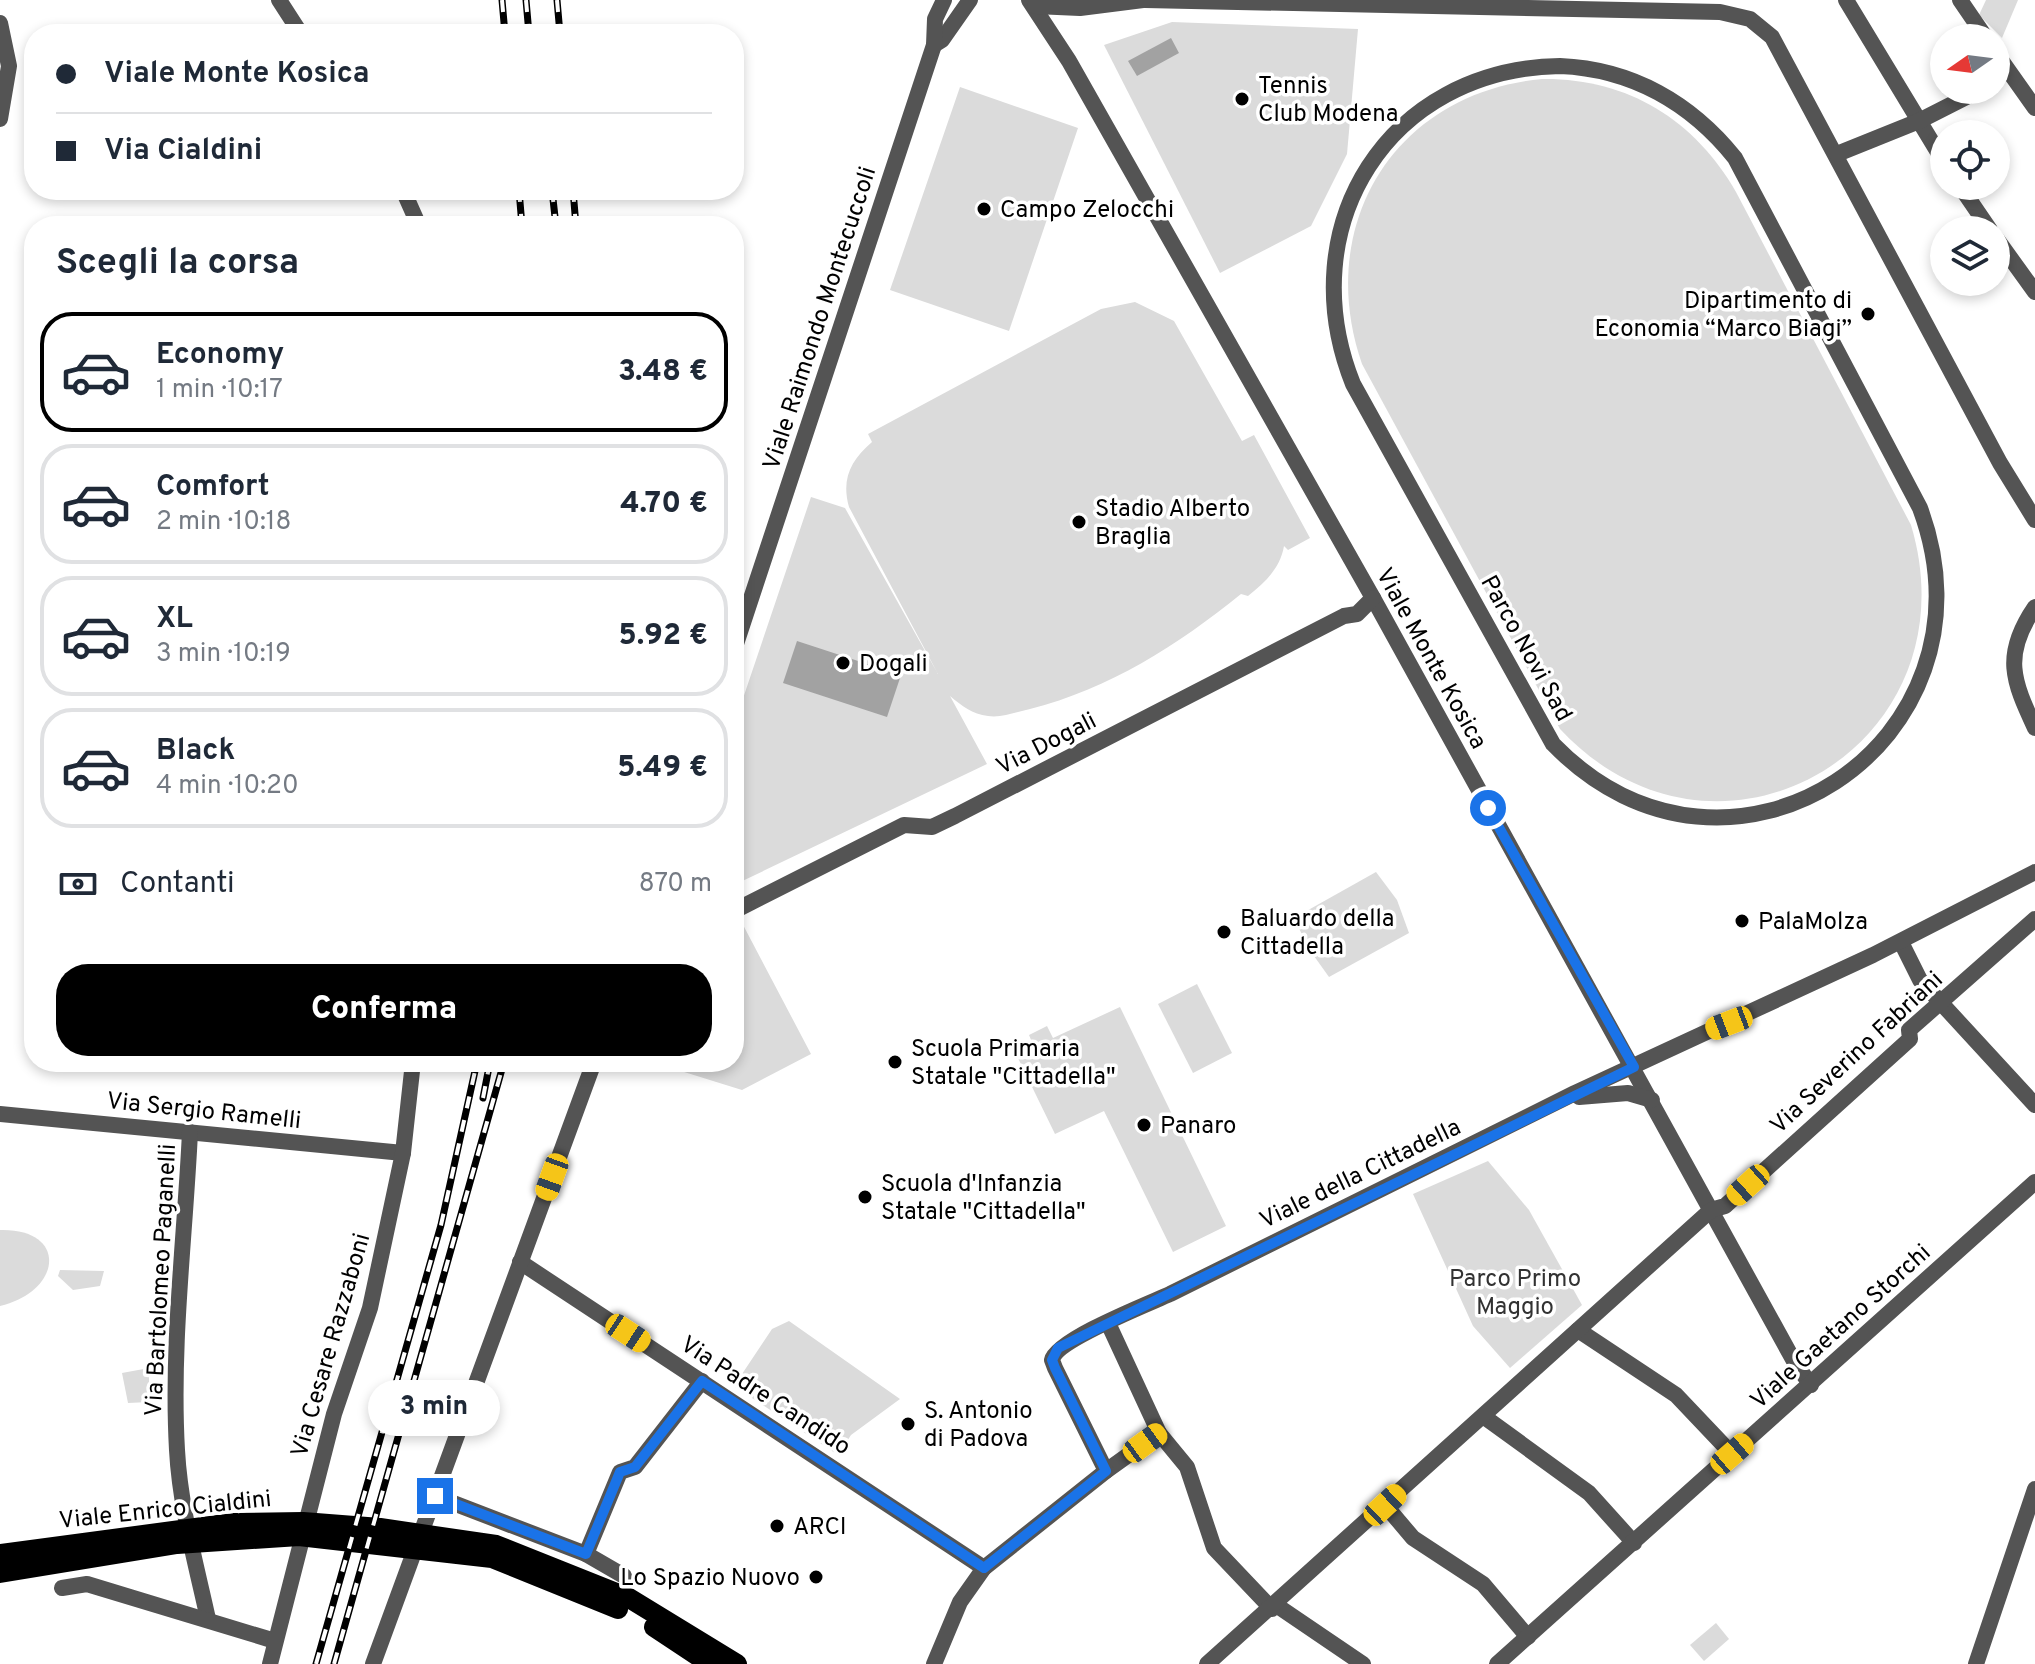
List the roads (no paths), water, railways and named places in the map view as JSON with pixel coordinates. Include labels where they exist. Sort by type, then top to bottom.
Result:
[{"type":"main road","name":"Viale Enrico Cialdini","points":[[0,1554],[233,1523],[319,1523],[496,1545],[629,1598],[737,1664]]},
{"type":"main road","name":"Viale Enrico Cialdini","points":[[0,1573],[229,1539],[299,1536],[417,1548],[492,1558],[551,1579],[625,1612],[668,1635],[710,1664]]},
{"type":"street","points":[[279,0],[295,24]]},
{"type":"street","name":"Viale Raimondo Montecuccoli","points":[[744,620],[934,45],[935,19],[944,0]]},
{"type":"street","name":"Viale Raimondo Montecuccoli","points":[[934,45],[942,40],[970,0]]},
{"type":"street","points":[[1032,3],[1080,8],[1144,0],[1555,5],[1739,15],[1757,23],[1772,37],[2000,463],[2035,520]]},
{"type":"street","points":[[1846,0],[1930,139]]},
{"type":"street","points":[[1960,0],[1976,24]]},
{"type":"street","name":"Viale Monte Kosica","points":[[1032,3],[1373,598],[1795,1363],[1811,1385]]},
{"type":"street","points":[[0,23],[9,66],[0,119]]},
{"type":"street","name":"Parco Novi Sad","points":[[1587,68],[1626,78],[1667,96],[1721,140],[1758,199],[1920,508],[1934,554],[1937,621],[1927,665],[1909,706],[1884,742],[1851,773],[1815,795],[1774,810],[1732,817],[1689,816],[1648,806],[1608,788],[1571,762],[1546,733],[1353,384],[1336,329],[1333,268],[1338,237],[1351,197],[1385,144],[1416,114],[1453,90],[1516,69],[1587,68]]},
{"type":"street","points":[[2010,85],[2035,108]]},
{"type":"street","points":[[1837,154],[1952,104]]},
{"type":"street","points":[[2010,257],[2035,292]]},
{"type":"street","name":"Via Dogali","points":[[744,906],[904,825],[932,827],[955,816],[1344,616],[1357,614],[1373,598]]},
{"type":"street","points":[[2035,607],[2017,650],[2012,673],[2035,728]]},
{"type":"street","name":"Viale della Cittadella","points":[[1106,1471],[1052,1360],[1058,1348],[1562,1099],[1901,942],[2035,872]]},
{"type":"street","name":"Via Severino Fabriani","points":[[1207,1664],[1274,1607],[1711,1210],[1725,1206],[1910,1039],[1909,1030],[2035,919]]},
{"type":"street","points":[[1901,942],[1920,980],[2035,1105]]},
{"type":"street","name":"Via Cesare Razzaboni","points":[[270,1664],[334,1414],[370,1308],[403,1153],[412,1072]]},
{"type":"street","points":[[373,1664],[590,1072]]},
{"type":"street","points":[[1562,1099],[1615,1092],[1640,1094],[1652,1100]]},
{"type":"street","name":"Via Sergio Ramelli","points":[[0,1114],[403,1153]]},
{"type":"street","name":"Via Bartolomeo Paganelli","points":[[190,1132],[177,1324],[177,1450],[180,1485],[208,1619]]},
{"type":"street","name":"Viale Gaetano Storchi","points":[[1497,1664],[2035,1182]]},
{"type":"street","name":"Via Padre Candido","points":[[520,1262],[984,1568]]},
{"type":"street","points":[[1108,1323],[1159,1433],[1187,1467],[1214,1548],[1274,1607],[1363,1664]]},
{"type":"street","points":[[1578,1330],[1676,1395],[1732,1454]]},
{"type":"street","points":[[586,1554],[620,1472],[635,1467],[702,1381]]},
{"type":"street","points":[[1483,1416],[1589,1493],[1634,1543]]},
{"type":"street","points":[[934,1664],[960,1602],[984,1568],[1159,1433]]},
{"type":"street","points":[[1976,1664],[2035,1489]]},
{"type":"street","points":[[435,1496],[586,1554],[624,1576]]},
{"type":"street","points":[[1385,1505],[1413,1538],[1483,1584],[1528,1637]]},
{"type":"street","points":[[62,1588],[87,1584],[275,1641]]},
{"type":"railway","points":[[502,0],[504,24]]},
{"type":"railway","points":[[526,0],[528,24]]},
{"type":"railway","points":[[557,0],[559,24]]},
{"type":"railway","points":[[520,200],[521,216]]},
{"type":"railway","points":[[553,200],[555,216]]},
{"type":"railway","points":[[574,200],[575,216]]},
{"type":"railway","points":[[316,1664],[441,1225],[475,1072]]},
{"type":"railway","points":[[483,1098],[488,1072]]},
{"type":"railway","points":[[334,1664],[501,1072]]},
{"type":"place","name":"Tennis Club Modena","points":[[1242,99]]},
{"type":"place","name":"Campo Zelocchi","points":[[984,209]]},
{"type":"place","name":"Dipartimento di Economia “Marco Biagi”","points":[[1868,314]]},
{"type":"place","name":"Stadio Alberto Braglia","points":[[1079,522]]},
{"type":"place","name":"Dogali","points":[[843,663]]},
{"type":"place","name":"PalaMolza","points":[[1742,921]]},
{"type":"place","name":"Baluardo della Cittadella","points":[[1224,932]]},
{"type":"place","name":"Scuola Primaria Statale \"Cittadella\"","points":[[895,1062]]},
{"type":"place","name":"Panaro","points":[[1144,1125]]},
{"type":"place","name":"Scuola d'Infanzia Statale \"Cittadella\"","points":[[865,1197]]},
{"type":"place","name":"S. Antonio di Padova","points":[[908,1424]]},
{"type":"place","name":"ARCI","points":[[777,1526]]},
{"type":"place","name":"Lo Spazio Nuovo","points":[[816,1577]]},
{"type":"park label","name":"Parco Primo Maggio","points":[[1515,1292]]}]
